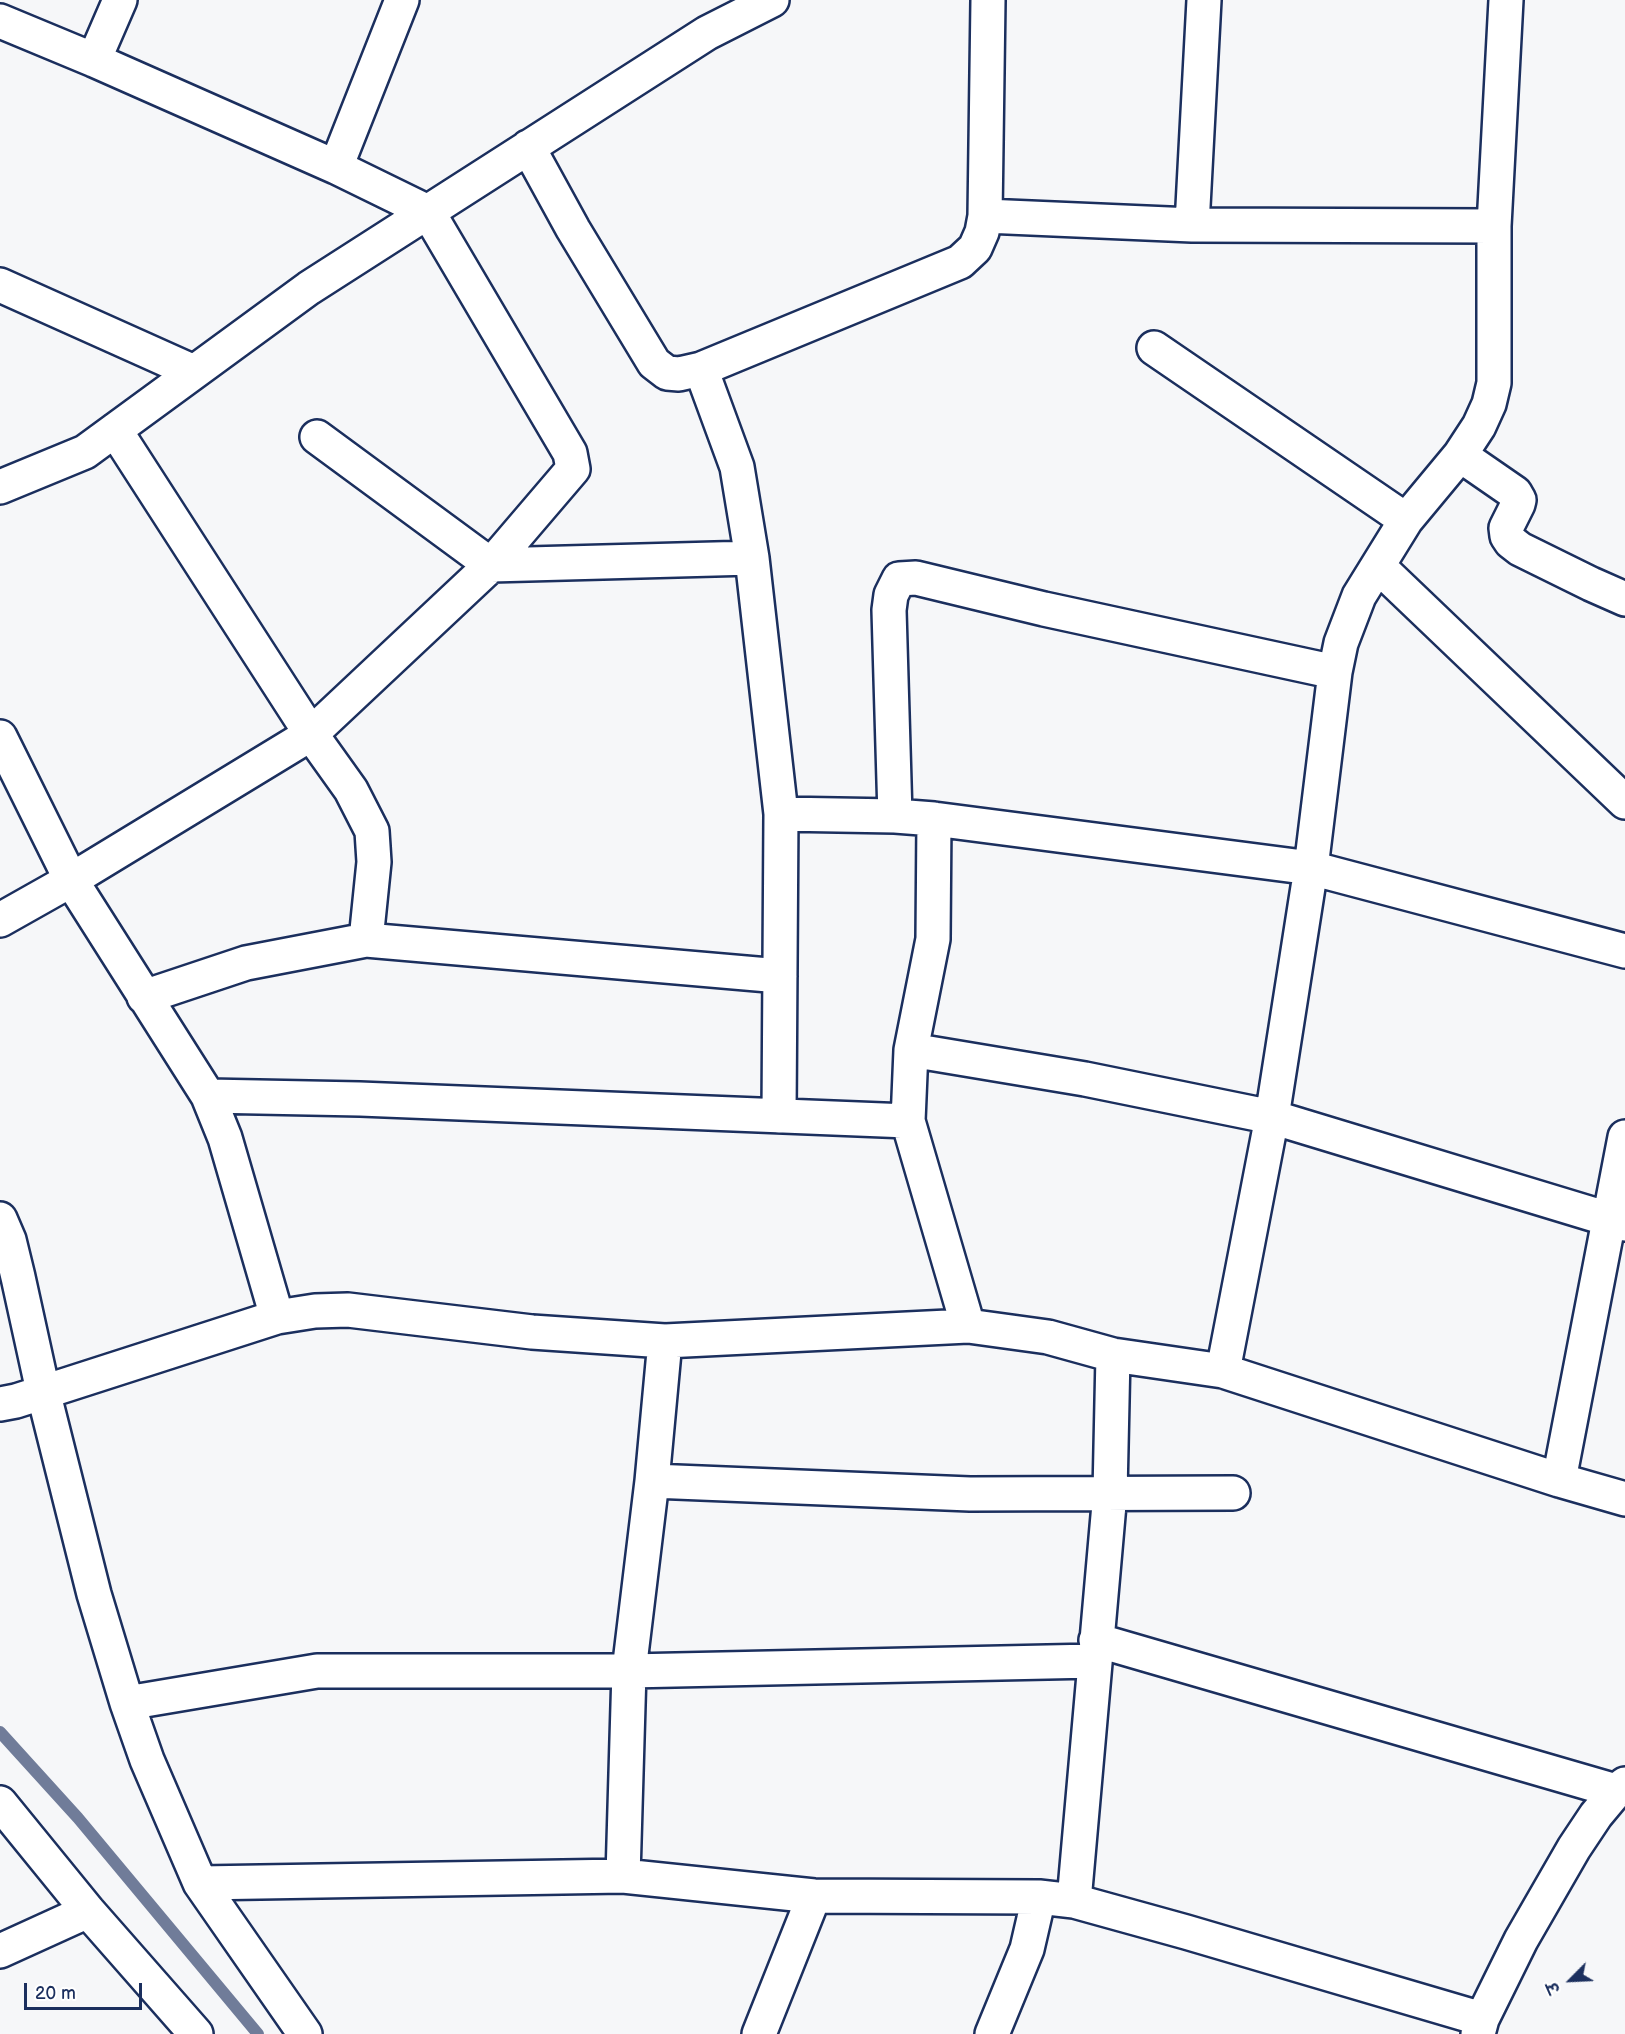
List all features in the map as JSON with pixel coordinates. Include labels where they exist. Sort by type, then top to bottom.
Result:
[{"type":"street","points":[[94,60],[120,0]]},
{"type":"street","points":[[336,167],[402,0]]},
{"type":"street","points":[[0,487],[85,452],[309,288],[707,33],[772,0]]},
{"type":"street","points":[[528,147],[573,229],[654,363],[667,373],[679,374],[701,369],[960,262],[975,248],[982,232],[985,216],[988,0]]},
{"type":"street","points":[[1192,225],[1204,0]]},
{"type":"street","points":[[1223,1371],[1272,1117],[1311,868],[1335,672],[1341,643],[1359,596],[1406,520],[1460,455],[1479,426],[1489,404],[1494,383],[1494,226],[1506,0]]},
{"type":"street","points":[[0,21],[336,167],[428,212],[570,453],[573,462],[573,469],[569,476],[491,565],[311,734],[71,880],[0,920]]},
{"type":"street","points":[[985,216],[1192,225],[1494,226]]},
{"type":"street","points":[[0,285],[194,372]]},
{"type":"street","points":[[1154,348],[1406,520]]},
{"type":"street","points":[[701,369],[737,467],[752,558],[781,814],[779,1116]]},
{"type":"street","points":[[115,430],[311,734],[351,790],[372,831],[374,862],[366,940]]},
{"type":"street","points":[[317,437],[491,565],[752,558]]},
{"type":"street","points":[[1460,455],[1515,493],[1519,500],[1518,504],[1506,528],[1511,542],[1520,549],[1625,599]]},
{"type":"street","points":[[1378,566],[1625,802]]},
{"type":"street","points":[[895,816],[889,610],[891,595],[899,579],[916,578],[1044,609],[1335,672]]},
{"type":"street","points":[[0,737],[71,880],[207,1096],[228,1147],[277,1317]]},
{"type":"street","points":[[781,814],[934,819],[1311,868],[1625,951]]},
{"type":"street","points":[[934,819],[933,939],[911,1050],[908,1121],[968,1326]]},
{"type":"street","points":[[144,997],[246,963],[366,940],[780,976]]},
{"type":"street","points":[[911,1050],[1085,1079],[1272,1117],[1617,1221]]},
{"type":"street","points":[[207,1096],[360,1099],[908,1121]]},
{"type":"street","points":[[1559,1480],[1617,1221],[1625,1137]]},
{"type":"street","points":[[0,1219],[9,1240],[43,1391],[94,1594],[147,1760],[200,1883],[305,2034]]},
{"type":"street","points":[[0,1404],[16,1401],[277,1317],[315,1311],[348,1310],[532,1332],[665,1341],[968,1326],[1048,1337],[1113,1355],[1223,1371],[1559,1480],[1625,1499]]},
{"type":"street","points":[[623,1876],[629,1671],[652,1480],[665,1341]]},
{"type":"street","points":[[1074,1901],[1110,1493],[1113,1355]]},
{"type":"street","points":[[652,1480],[970,1494],[1233,1493]]},
{"type":"street","points":[[127,1703],[317,1671],[629,1671],[1095,1650],[1621,1787],[1596,1815],[1574,1848],[1521,1940],[1480,2026],[1186,1932],[1074,1901],[1039,1897],[814,1896],[623,1876],[200,1883]]},
{"type":"street","points":[[0,1803],[88,1911],[196,2034]]},
{"type":"street","points":[[759,2034],[814,1896]]},
{"type":"street","points":[[992,2034],[1027,1949],[1039,1897]]},
{"type":"street","points":[[0,1952],[88,1911]]},
{"type":"waterway","points":[[0,1732],[78,1818],[258,2034]]}]
